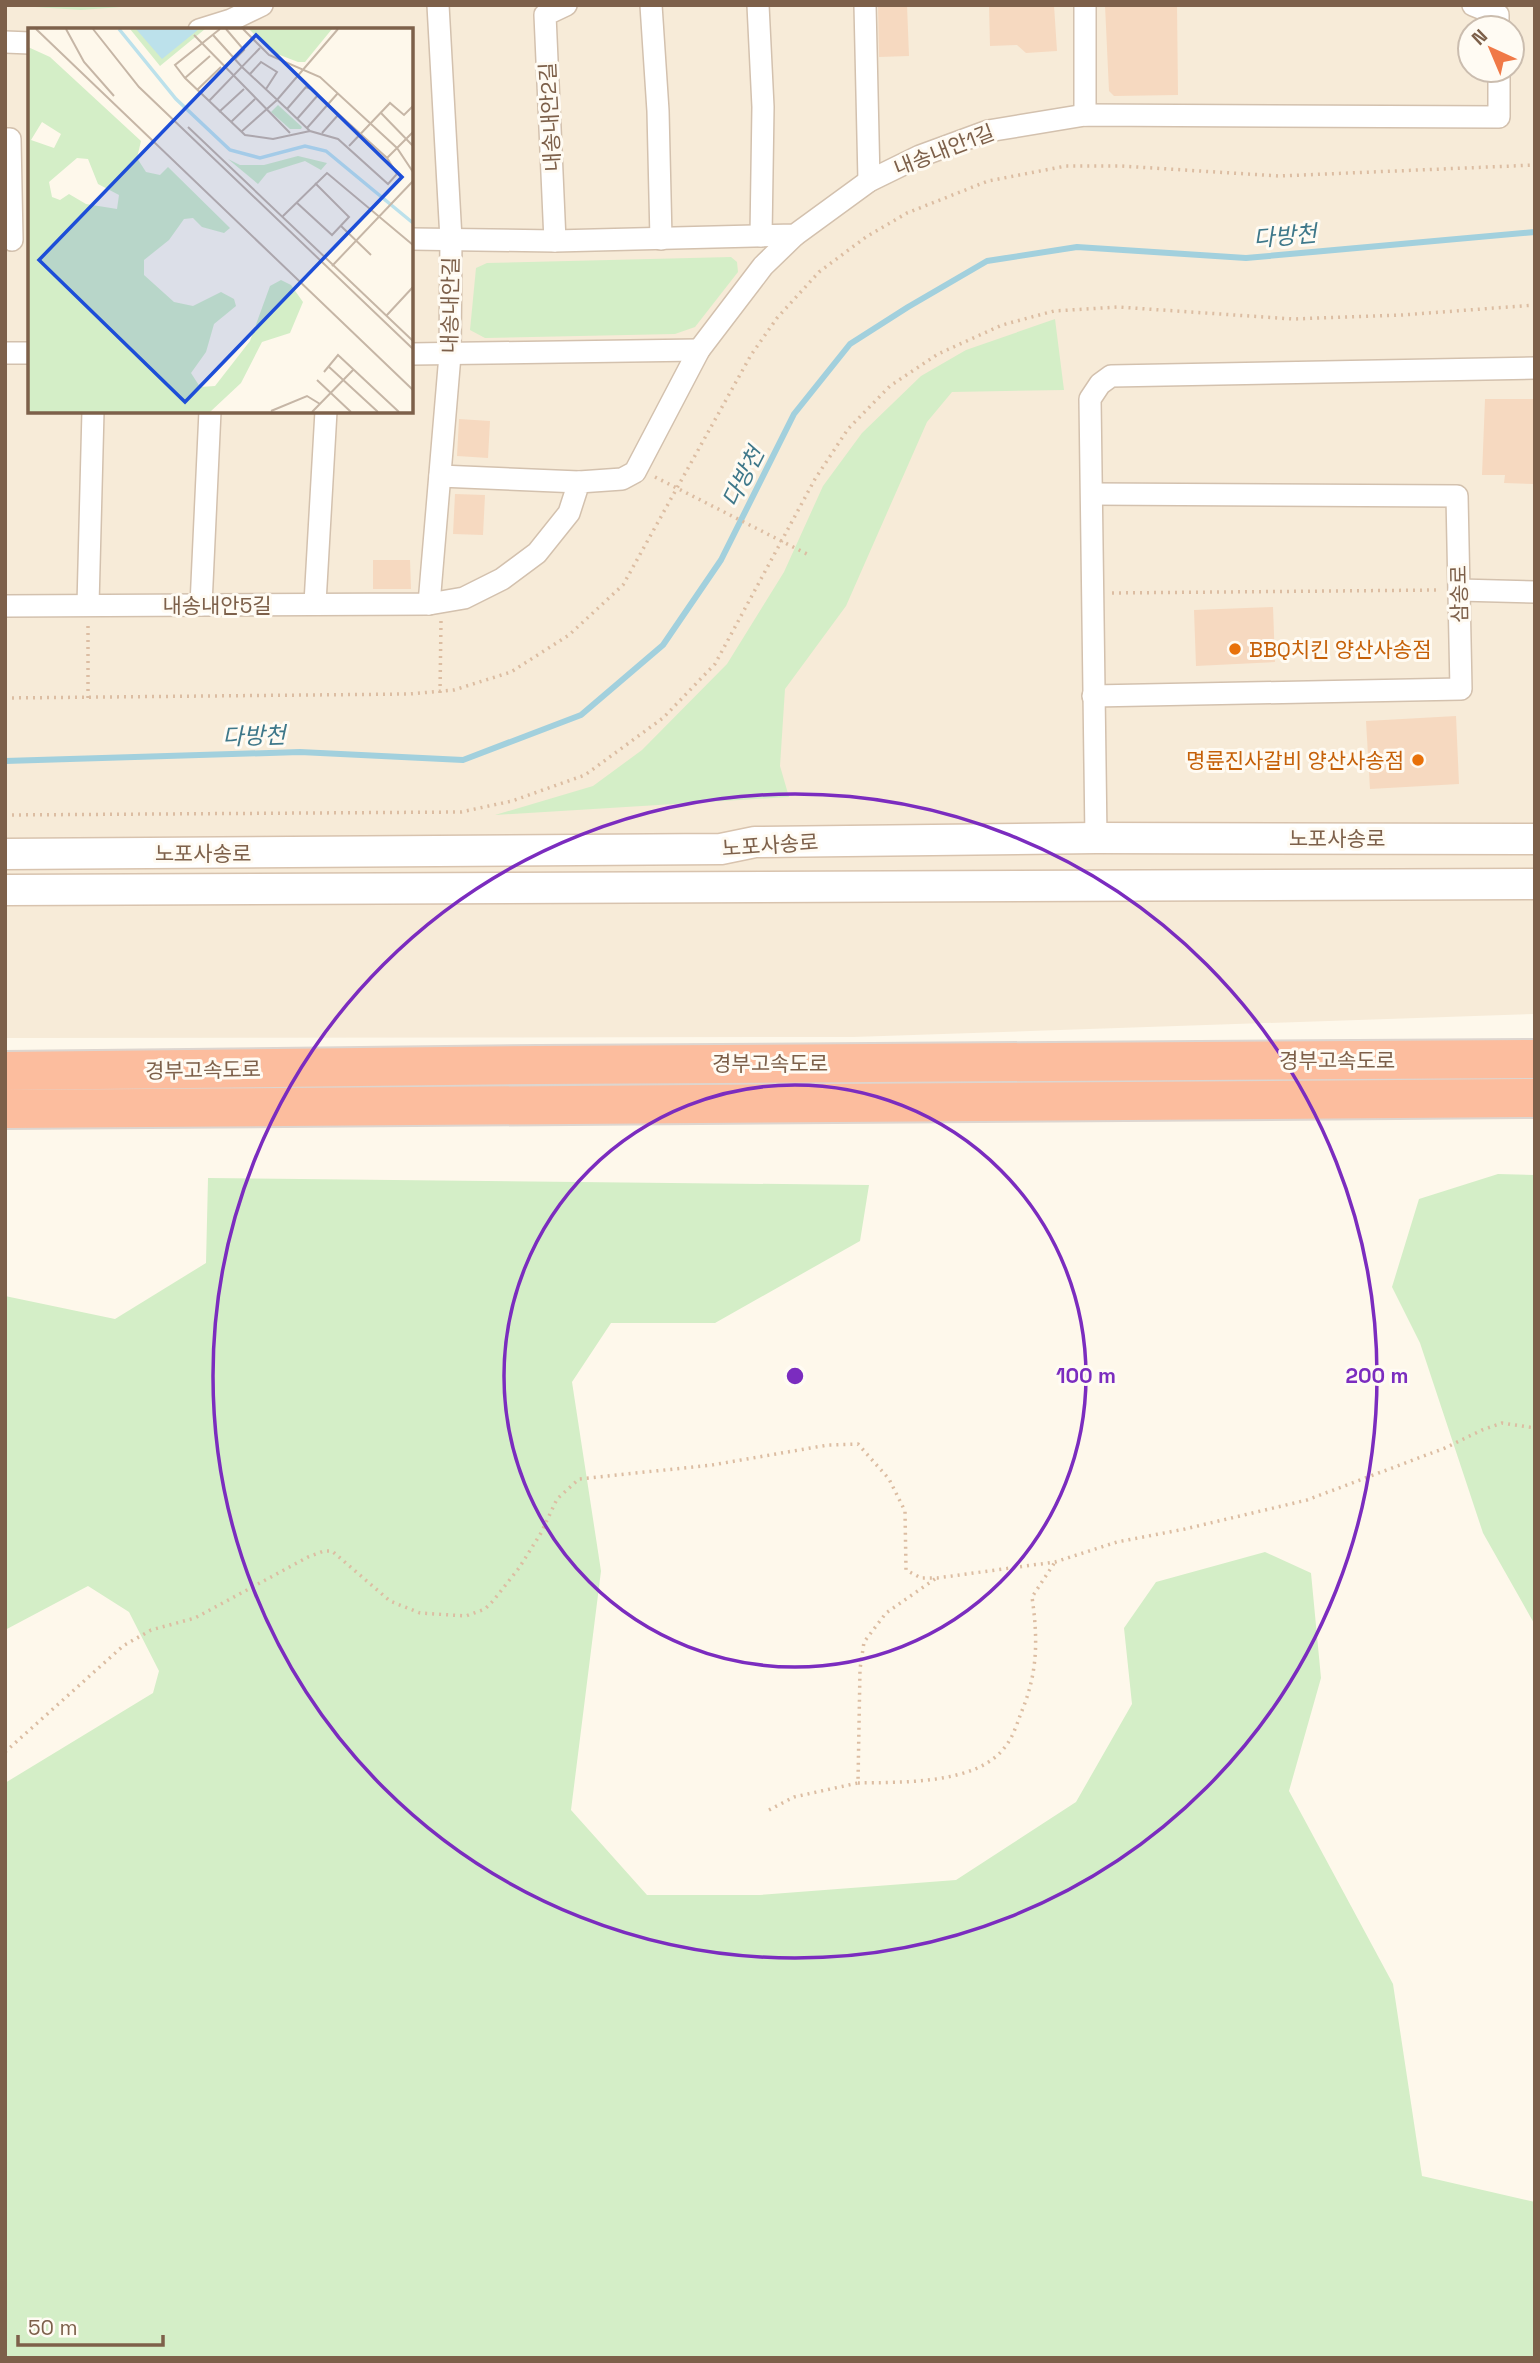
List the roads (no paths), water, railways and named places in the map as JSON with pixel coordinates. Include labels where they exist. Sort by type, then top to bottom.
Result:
[{"type":"highway","name":"경부고속도로","points":[[5,1071],[1535,1059]]},
{"type":"highway","name":"경부고속도로","points":[[5,1110],[1535,1098]]},
{"type":"main road","name":"노포사송로","points":[[5,854],[721,849],[755,842],[1096,838],[1535,839]]},
{"type":"main road","name":"노포사송로","points":[[5,891],[1535,884]]},
{"type":"street","points":[[205,28],[231,20],[262,5]]},
{"type":"street","name":"내송내안길","points":[[435,603],[440,477],[450,355],[451,239],[438,5]]},
{"type":"street","name":"내송내안2길","points":[[555,241],[545,15],[566,5]]},
{"type":"street","points":[[651,5],[658,111],[661,239]]},
{"type":"street","points":[[758,5],[763,107],[761,236]]},
{"type":"street","points":[[865,5],[869,181]]},
{"type":"street","points":[[1084,115],[1085,5]]},
{"type":"street","points":[[1473,5],[1496,14]]},
{"type":"street","points":[[5,42],[28,43]]},
{"type":"street","name":"내송내안1길","points":[[579,482],[622,479],[635,472],[699,350],[763,266],[795,235],[869,181],[920,156],[988,131],[1084,115],[1499,117],[1499,84]]},
{"type":"street","points":[[5,139],[10,139],[16,240]]},
{"type":"street","points":[[413,239],[555,241],[795,235]]},
{"type":"street","points":[[413,354],[699,350]]},
{"type":"street","points":[[5,353],[28,353]]},
{"type":"street","points":[[1096,838],[1090,399],[1100,384],[1111,376],[1535,368]]},
{"type":"street","points":[[88,605],[93,413]]},
{"type":"street","points":[[201,605],[210,413]]},
{"type":"street","points":[[315,603],[326,413]]},
{"type":"street","points":[[440,477],[579,482]]},
{"type":"street","name":"내송내안5길","points":[[5,606],[435,603],[464,598],[502,579],[537,553],[569,513],[579,482]]},
{"type":"street","name":"삼송로","points":[[1092,494],[1457,496],[1461,689],[1093,696]]},
{"type":"street","points":[[1459,590],[1535,592]]},
{"type":"waterway","name":"다방천","points":[[5,761],[300,752],[463,760],[581,715],[663,645],[721,560],[794,414],[850,344],[987,261],[1077,247],[1246,258],[1535,232]]},
{"type":"place","name":"BBQ치킨 양산사송점","points":[[1235,649]]},
{"type":"place","name":"명륜진사갈비 양산사송점","points":[[1418,760]]}]
